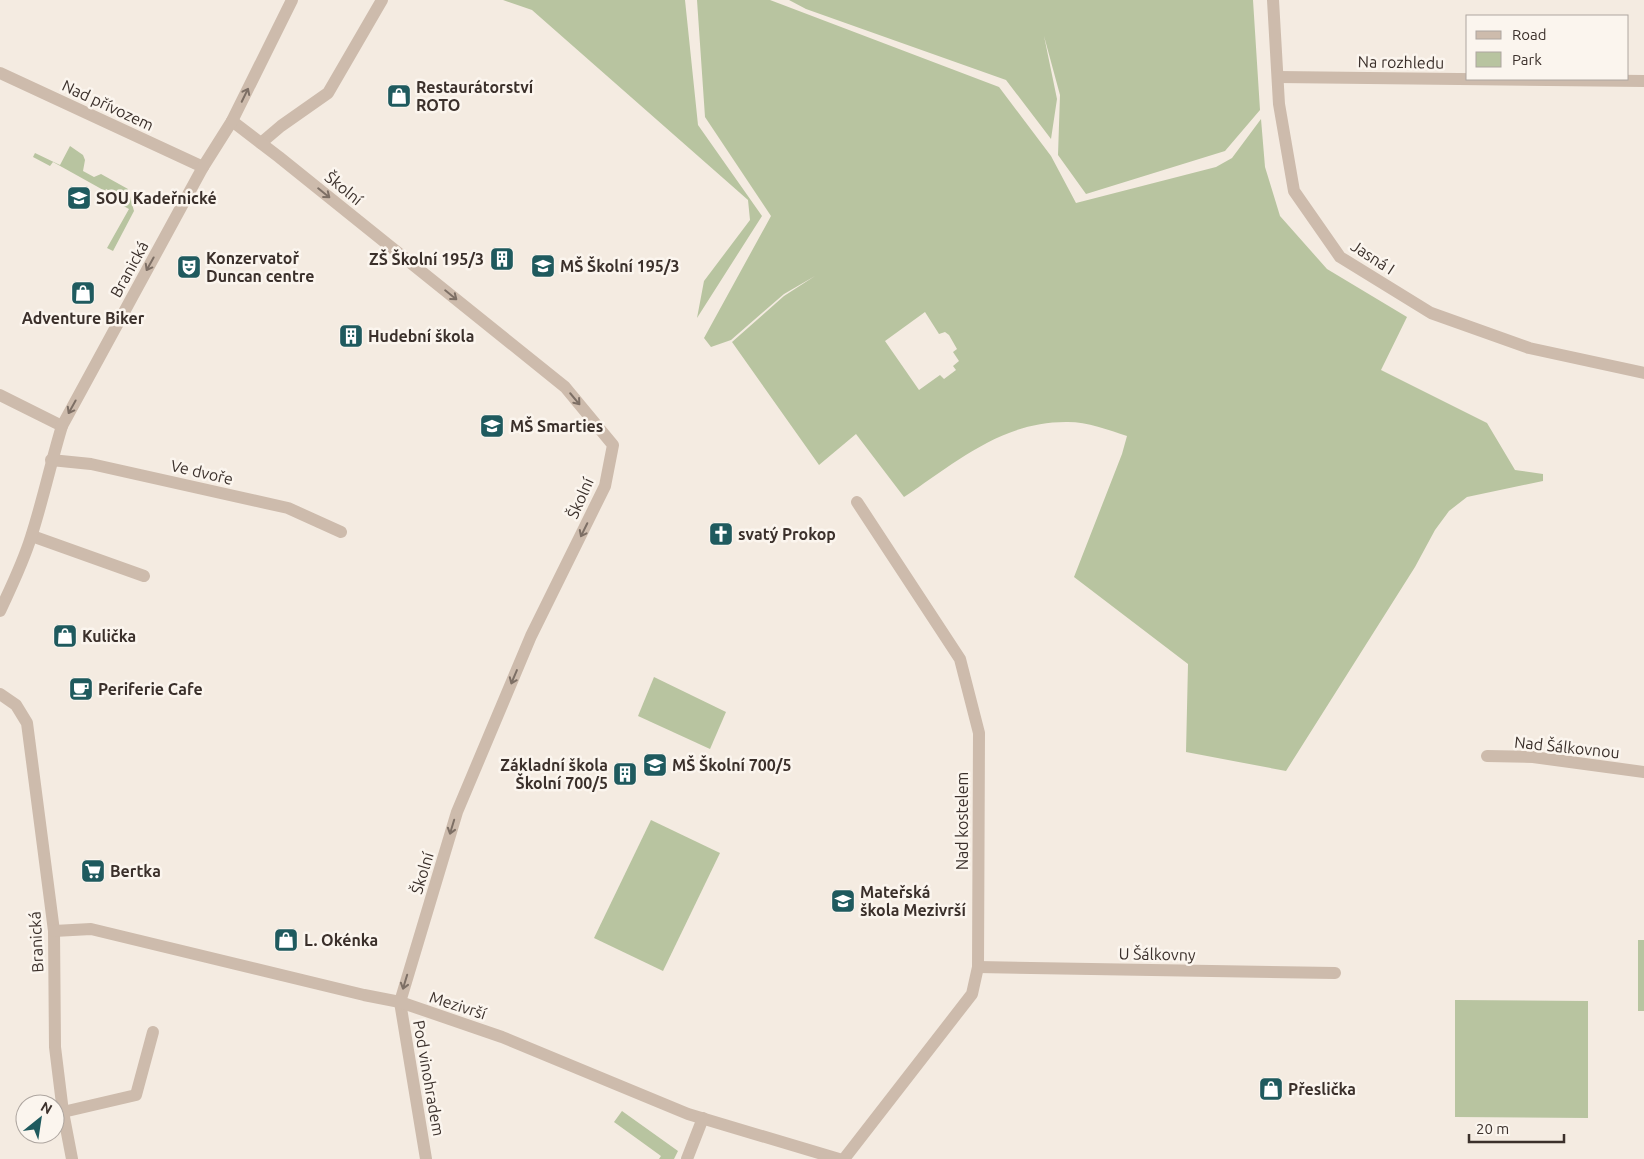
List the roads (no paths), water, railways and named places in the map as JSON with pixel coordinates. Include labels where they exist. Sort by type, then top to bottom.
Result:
[{"type":"street","name":"Branická","points":[[0,612],[22,564],[32,536],[51,460],[62,426],[203,168],[232,120],[292,0]]},
{"type":"street","points":[[261,142],[328,93],[382,0]]},
{"type":"street","name":"Jasná I","points":[[1273,0],[1279,104],[1294,191],[1340,257],[1430,313],[1529,348],[1644,373]]},
{"type":"street","name":"Nad přívozem","points":[[0,73],[203,168]]},
{"type":"street","name":"Na rozhledu","points":[[1278,77],[1466,79]]},
{"type":"street","name":"Na rozhledu","points":[[1552,80],[1644,81]]},
{"type":"street","name":"Školní","points":[[232,120],[565,387],[613,445],[605,486],[531,636],[457,812],[400,1002]]},
{"type":"street","points":[[0,395],[62,426]]},
{"type":"street","name":"Ve dvoře","points":[[51,460],[91,464],[288,508],[341,532]]},
{"type":"street","name":"Nad kostelem","points":[[844,1159],[972,994],[978,967],[979,733],[960,659],[857,502]]},
{"type":"street","points":[[32,536],[144,576]]},
{"type":"street","name":"Branická","points":[[0,694],[16,705],[27,723],[54,932],[55,1047],[61,1094]]},
{"type":"street","name":"Nad Šálkovnou","points":[[1487,756],[1533,757],[1644,772]]},
{"type":"street","name":"Mezivrší","points":[[54,932],[91,929],[400,1002],[502,1036],[667,1105],[703,1118],[839,1159]]},
{"type":"street","name":"U Šálkovny","points":[[978,967],[1335,974]]},
{"type":"street","name":"Pod vinohradem","points":[[400,1002],[426,1159]]},
{"type":"street","points":[[65,1112],[136,1095],[153,1032]]},
{"type":"street","points":[[687,1159],[703,1118]]},
{"type":"street","name":"Branická","points":[[65,1122],[72,1159]]},
{"type":"place","name":"Restaurátorství ROTO","points":[[399,96]]},
{"type":"place","name":"SOU Kadeřnické","points":[[79,198]]},
{"type":"place","name":"ZŠ Školní 195/3","points":[[502,259]]},
{"type":"place","name":"MŠ Školní 195/3","points":[[543,266]]},
{"type":"place","name":"Konzervatoř Duncan centre","points":[[189,267]]},
{"type":"place","name":"Adventure Biker","points":[[83,293]]},
{"type":"place","name":"Hudební škola","points":[[351,336]]},
{"type":"place","name":"MŠ Smarties","points":[[492,426]]},
{"type":"place","name":"svatý Prokop","points":[[721,534]]},
{"type":"place","name":"Kulička","points":[[65,636]]},
{"type":"place","name":"Periferie Cafe","points":[[81,689]]},
{"type":"place","name":"MŠ Školní 700/5","points":[[655,765]]},
{"type":"place","name":"Základní škola Školní 700/5","points":[[625,774]]},
{"type":"place","name":"Bertka","points":[[93,871]]},
{"type":"place","name":"Mateřská škola Mezivrší","points":[[843,901]]},
{"type":"place","name":"L. Okénka","points":[[286,940]]},
{"type":"place","name":"Přeslička","points":[[1271,1089]]}]
